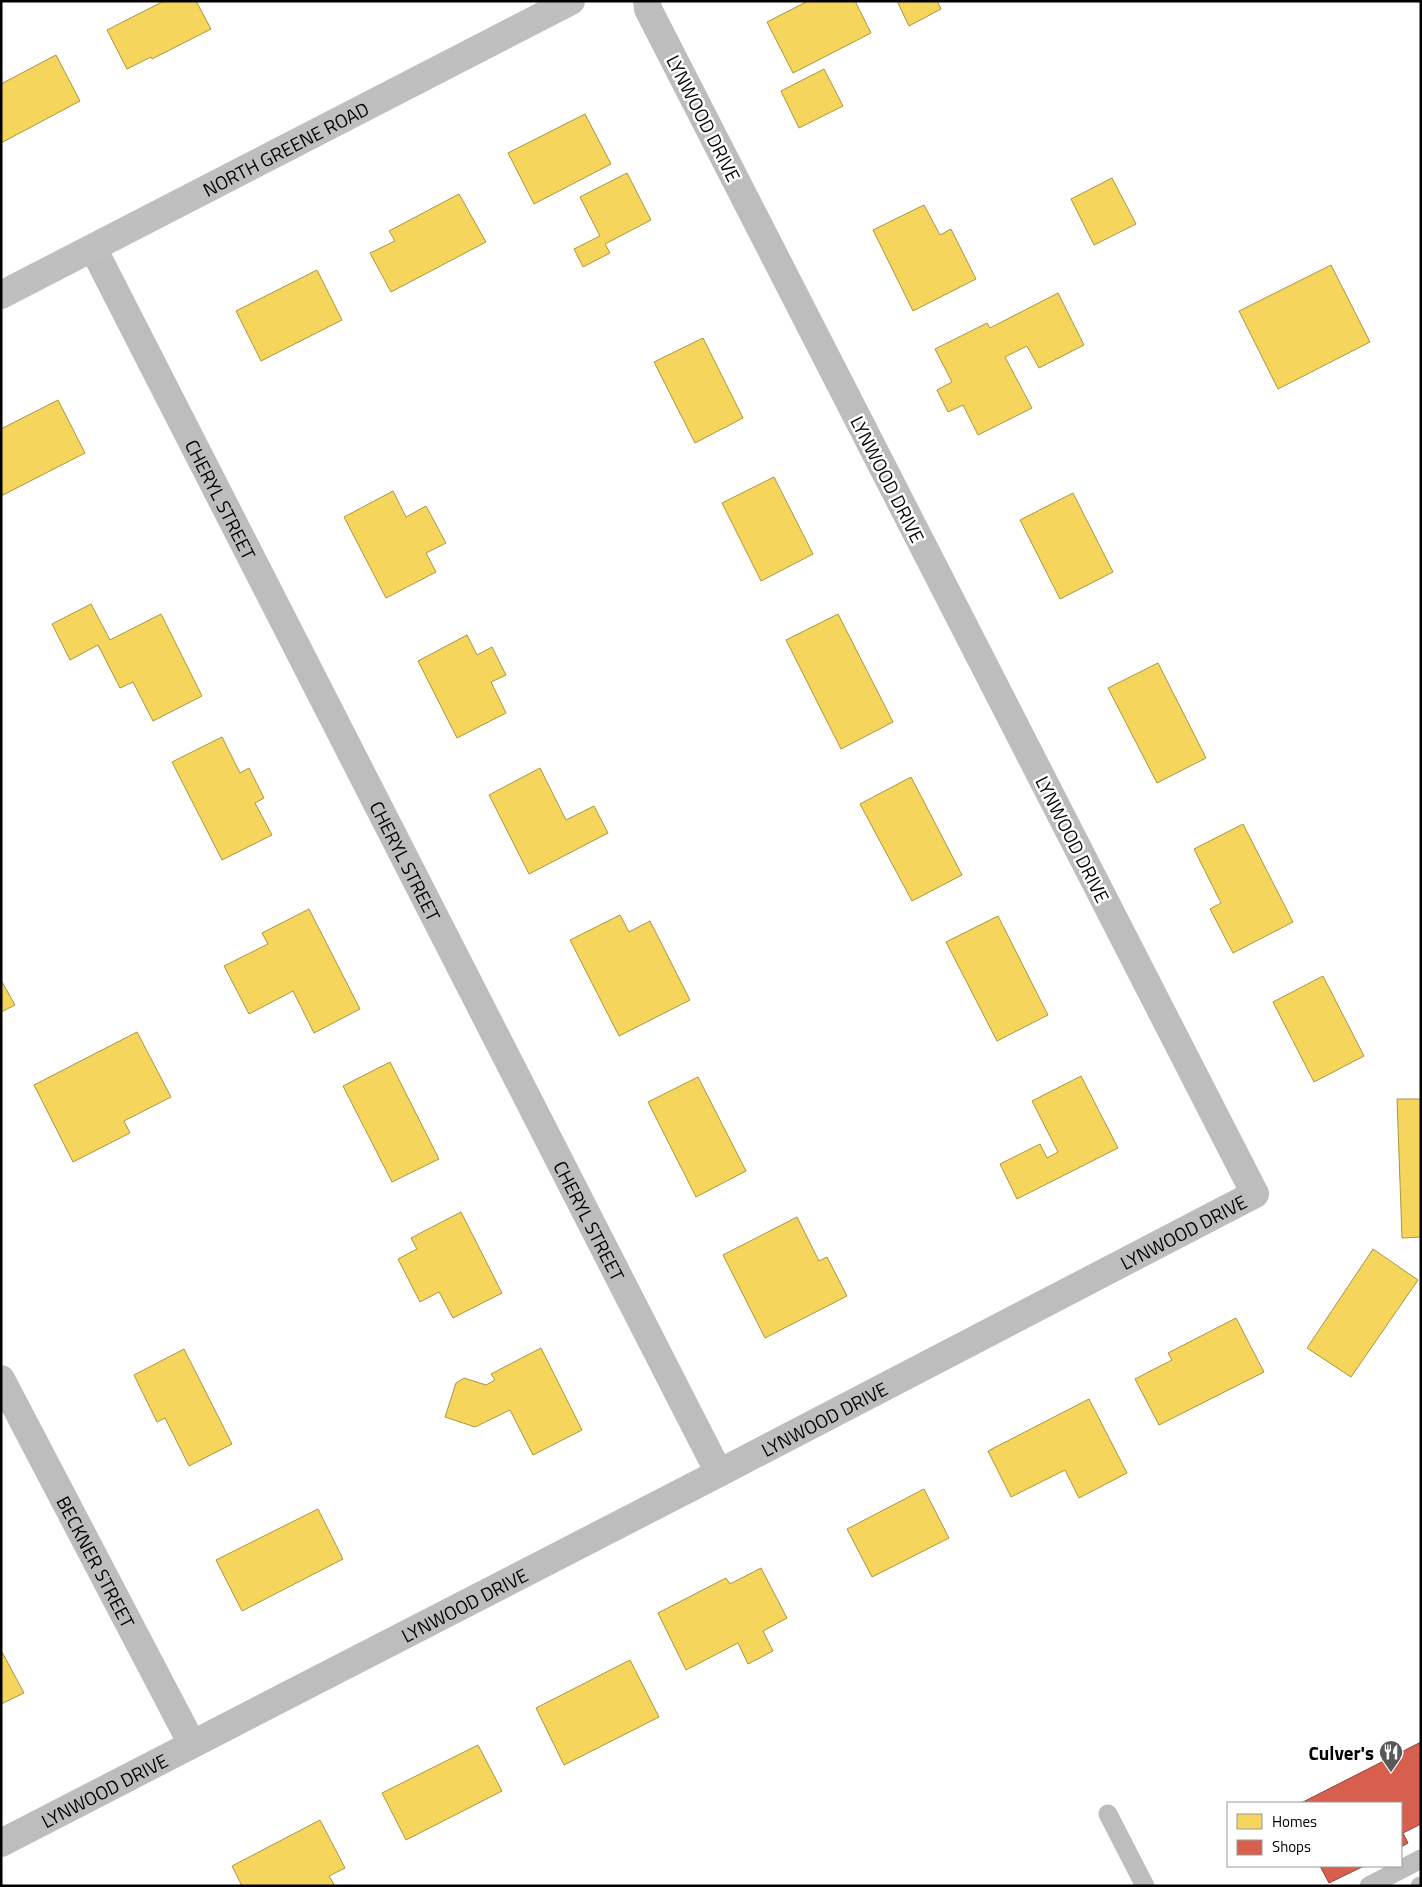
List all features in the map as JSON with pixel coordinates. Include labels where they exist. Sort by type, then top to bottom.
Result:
[{"type":"street","name":"NORTH GREENE ROAD","points":[[1,295],[571,1]]},
{"type":"street","name":"LYNWOOD DRIVE","points":[[1,1843],[720,1473],[1255,1194],[652,18],[647,1]]},
{"type":"street","name":"CHERYL STREET","points":[[93,248],[720,1473]]},
{"type":"street","name":"BECKNER STREET","points":[[1,1379],[192,1744]]},
{"type":"lane","points":[[1108,1814],[1145,1886]]},
{"type":"lane","points":[[1369,1886],[1421,1859]]},
{"type":"building: Homes","points":[[164,1],[196,1],[211,29],[152,59],[151,57],[127,69],[107,30]]},
{"type":"building: Homes","points":[[808,1],[855,1],[871,33],[793,73],[767,22]]},
{"type":"building: Homes","points":[[897,1],[937,1],[941,9],[909,26]]},
{"type":"building: Homes","points":[[56,55],[80,101],[1,143],[1,84]]},
{"type":"building: Homes","points":[[824,69],[843,106],[799,128],[781,91]]},
{"type":"building: Homes","points":[[585,114],[611,164],[534,204],[508,153]]},
{"type":"building: Homes","points":[[627,173],[651,220],[605,244],[610,253],[583,267],[574,249],[600,236],[580,197]]},
{"type":"building: Homes","points":[[1112,178],[1136,224],[1094,245],[1071,199]]},
{"type":"building: Homes","points":[[459,194],[486,242],[391,292],[370,253],[395,241],[389,231]]},
{"type":"building: Homes","points":[[924,205],[940,235],[951,229],[976,279],[913,311],[873,230]]},
{"type":"building: Homes","points":[[1331,265],[1370,342],[1278,389],[1239,311]]},
{"type":"building: Homes","points":[[317,270],[342,320],[261,361],[236,311]]},
{"type":"building: Homes","points":[[1058,293],[1084,345],[1039,368],[1027,346],[1005,357],[1032,408],[978,435],[963,405],[948,412],[937,390],[952,382],[935,349],[987,323],[990,328]]},
{"type":"building: Homes","points":[[703,338],[743,418],[695,443],[654,362]]},
{"type":"building: Homes","points":[[58,400],[85,453],[1,496],[1,429]]},
{"type":"building: Homes","points":[[774,477],[813,554],[761,581],[722,503]]},
{"type":"building: Homes","points":[[393,491],[406,517],[426,506],[446,543],[426,553],[436,572],[386,598],[344,517]]},
{"type":"building: Homes","points":[[1073,493],[1113,572],[1060,599],[1020,520]]},
{"type":"building: Homes","points":[[91,604],[110,640],[161,614],[202,696],[153,721],[133,682],[120,688],[98,645],[70,660],[52,624]]},
{"type":"building: Homes","points":[[838,614],[893,722],[841,749],[786,640]]},
{"type":"building: Homes","points":[[467,635],[477,655],[492,647],[506,675],[491,682],[506,713],[457,738],[418,661]]},
{"type":"building: Homes","points":[[1158,663],[1206,758],[1157,783],[1108,688]]},
{"type":"building: Homes","points":[[222,737],[240,773],[249,768],[264,798],[255,803],[272,835],[222,860],[172,762]]},
{"type":"building: Homes","points":[[540,768],[566,820],[594,806],[608,833],[529,874],[489,795]]},
{"type":"building: Homes","points":[[911,777],[962,875],[912,901],[860,804]]},
{"type":"building: Homes","points":[[1243,824],[1293,922],[1233,953],[1210,909],[1221,903],[1194,849]]},
{"type":"building: Homes","points":[[309,909],[360,1009],[314,1033],[293,991],[249,1014],[224,966],[268,944],[262,933]]},
{"type":"building: Homes","points":[[620,915],[629,932],[650,921],[690,1000],[619,1036],[570,940]]},
{"type":"building: Homes","points":[[998,916],[1048,1015],[997,1041],[946,942]]},
{"type":"building: Homes","points":[[1323,976],[1364,1056],[1314,1082],[1273,1002]]},
{"type":"building: Homes","points":[[1,980],[15,1005],[1,1012]]},
{"type":"building: Homes","points":[[137,1032],[171,1097],[124,1121],[130,1133],[73,1162],[34,1085]]},
{"type":"building: Homes","points":[[390,1062],[439,1159],[392,1182],[343,1086]]},
{"type":"building: Homes","points":[[1081,1076],[1118,1148],[1017,1199],[1000,1164],[1040,1144],[1047,1158],[1058,1152],[1032,1101]]},
{"type":"building: Homes","points":[[698,1077],[746,1171],[696,1197],[648,1102]]},
{"type":"building: Homes","points":[[1397,1099],[1421,1099],[1421,1237],[1402,1238]]},
{"type":"building: Homes","points":[[461,1212],[502,1293],[453,1318],[439,1292],[420,1302],[398,1259],[417,1249],[411,1238]]},
{"type":"building: Homes","points":[[797,1217],[819,1261],[827,1257],[847,1296],[765,1338],[723,1255]]},
{"type":"building: Homes","points":[[1373,1249],[1418,1280],[1351,1377],[1307,1348]]},
{"type":"building: Homes","points":[[1236,1318],[1264,1372],[1159,1425],[1135,1379],[1172,1360],[1168,1353]]},
{"type":"building: Homes","points":[[541,1348],[582,1430],[533,1455],[510,1410],[475,1427],[445,1417],[456,1383],[464,1378],[486,1385],[495,1380],[491,1374]]},
{"type":"building: Homes","points":[[184,1349],[232,1444],[189,1466],[165,1418],[157,1422],[134,1375]]},
{"type":"building: Homes","points":[[1089,1399],[1127,1473],[1079,1498],[1065,1470],[1011,1497],[988,1451]]},
{"type":"building: Homes","points":[[924,1489],[949,1538],[872,1577],[847,1529]]},
{"type":"building: Homes","points":[[318,1509],[343,1559],[242,1611],[216,1560]]},
{"type":"building: Homes","points":[[761,1568],[787,1618],[763,1631],[773,1651],[748,1664],[738,1643],[686,1670],[658,1613],[726,1578],[730,1584]]},
{"type":"building: Homes","points":[[1,1650],[24,1693],[1,1704]]},
{"type":"building: Homes","points":[[630,1660],[659,1717],[564,1765],[536,1708]]},
{"type":"building: Homes","points":[[478,1745],[502,1791],[406,1840],[382,1793]]},
{"type":"building: Homes","points":[[320,1820],[345,1868],[329,1876],[335,1886],[242,1886],[232,1866]]},
{"type":"building: Shops","name":"Culver's","points":[[1421,1742],[1421,1824],[1403,1833],[1408,1843],[1402,1846],[1402,1802],[1303,1802]]},
{"type":"building: Shops","points":[[1321,1867],[1362,1867],[1329,1883]]},
{"type":"place","name":"Culver's","points":[[1391,1773]]}]
